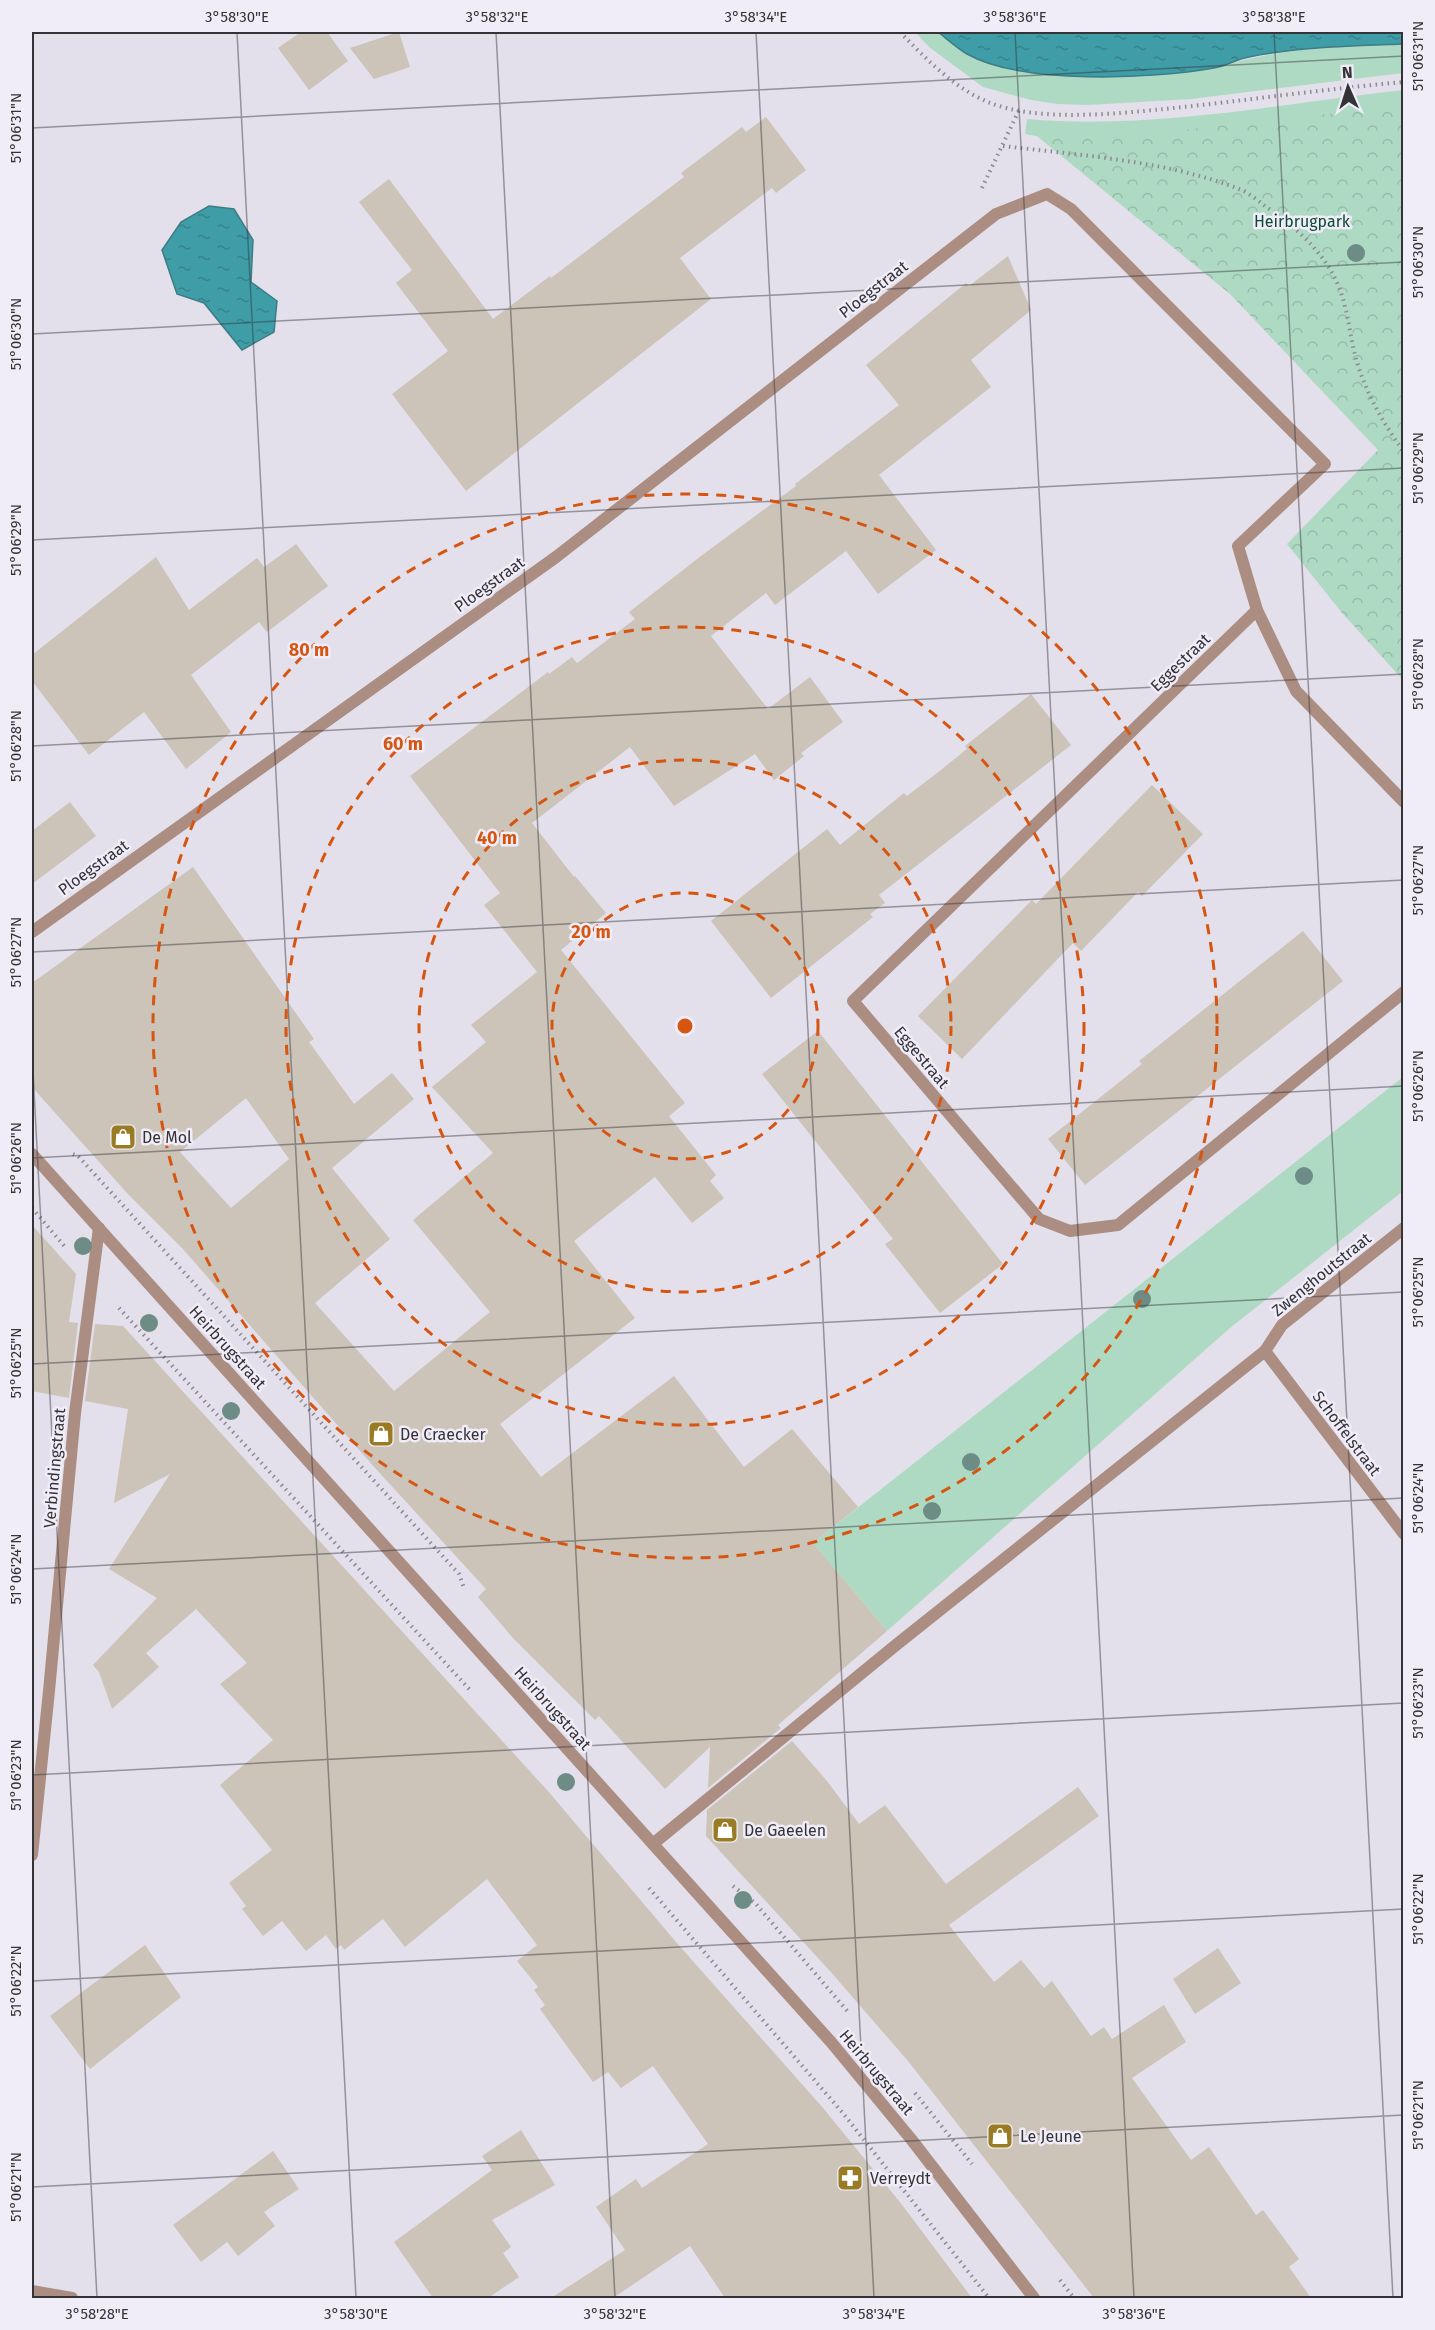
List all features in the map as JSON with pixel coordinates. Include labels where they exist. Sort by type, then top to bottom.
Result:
[{"type":"street","name":"Ploegstraat","points":[[32,932],[556,557],[996,214],[1047,194],[1071,209],[1325,464],[1239,546],[1257,610]]},
{"type":"street","points":[[1257,610],[1296,691],[1404,802]]},
{"type":"street","name":"Eggestraat","points":[[1257,610],[853,1001],[1039,1219],[1070,1231],[1118,1225],[1404,992]]},
{"type":"street","name":"Heirbrugstraat","points":[[32,1154],[831,2042],[911,2139],[1034,2298]]},
{"type":"street","name":"Verbindingstraat","points":[[32,1855],[75,1413],[99,1228]]},
{"type":"street","name":"Zwenghoutstraat","points":[[654,1844],[887,1653],[1265,1351],[1282,1325],[1404,1228]]},
{"type":"street","name":"Schoffelstraat","points":[[1265,1351],[1404,1534]]},
{"type":"street","points":[[32,2291],[72,2298]]},
{"type":"path","points":[[900,32],[927,60],[988,103],[1053,114],[1116,114],[1404,82]]},
{"type":"path","points":[[980,194],[1019,110]]},
{"type":"path","points":[[1003,146],[1187,172],[1241,189],[1296,228],[1325,261],[1338,285],[1367,389],[1384,424],[1404,452]]},
{"type":"path","points":[[32,1208],[92,1278],[473,1693]]},
{"type":"path","points":[[649,1888],[842,2112],[989,2298]]},
{"type":"green space","points":[[915,32],[938,32],[968,54],[1008,68],[1216,68],[1285,52],[1332,47],[1403,44],[1403,73],[1191,99],[1088,105],[1058,104],[1031,100],[983,87],[929,47]]},
{"type":"green space","points":[[1403,90],[1403,437],[1174,161],[1025,134],[1027,119],[1121,121],[1168,118]]},
{"type":"green space","name":"Heirbrugpark","points":[[1404,106],[1403,680],[1343,614],[1287,544],[1378,450],[1230,294],[1037,136],[1116,137]]},
{"type":"green space","points":[[1403,1077],[1403,1191],[1230,1328],[887,1631],[813,1543]]},
{"type":"water","points":[[938,32],[1403,32],[1404,44],[1287,51],[1249,57],[1218,67],[1188,72],[1088,77],[1020,71],[991,64],[967,54]]},
{"type":"water","points":[[209,206],[234,209],[253,240],[251,282],[277,301],[274,332],[242,350],[204,303],[177,294],[162,250],[181,222]]},
{"type":"building","points":[[301,32],[327,32],[348,61],[309,90],[278,48]]},
{"type":"building","points":[[399,32],[410,67],[374,79],[350,48]]},
{"type":"building","points":[[766,117],[806,170],[776,193],[772,188],[680,258],[711,299],[466,491],[392,394],[448,351],[396,283],[412,270],[359,202],[389,179],[493,319],[684,177],[681,173],[742,127],[746,132]]},
{"type":"building","points":[[1008,256],[1031,310],[971,360],[991,387],[879,475],[936,550],[878,594],[846,551],[775,605],[766,593],[711,636],[768,709],[810,677],[843,722],[801,753],[804,756],[774,780],[755,754],[674,806],[630,747],[532,823],[574,877],[606,913],[561,950],[685,1103],[669,1116],[716,1175],[710,1181],[724,1198],[692,1223],[655,1177],[574,1241],[635,1318],[500,1424],[541,1477],[674,1376],[744,1467],[792,1429],[858,1507],[813,1543],[887,1631],[778,1725],[781,1728],[708,1788],[710,1747],[665,1789],[599,1716],[595,1720],[513,1638],[478,1597],[486,1589],[376,1469],[182,1248],[127,1193],[32,1087],[32,983],[193,867],[314,1039],[309,1042],[354,1104],[392,1073],[414,1099],[332,1168],[390,1239],[315,1303],[394,1391],[490,1312],[413,1220],[493,1153],[432,1087],[486,1042],[471,1025],[537,972],[484,905],[500,893],[410,776],[548,672],[549,674],[572,657],[577,663],[635,619],[629,612],[899,405],[866,365],[966,283],[969,286]],"holes":[[[246,1098],[289,1159],[231,1208],[180,1152]]]},
{"type":"building","points":[[296,544],[328,586],[267,632],[259,622],[191,675],[231,732],[186,769],[144,712],[89,755],[32,681],[32,655],[156,557],[189,610],[257,558],[264,567]]},
{"type":"building","points":[[1031,694],[1071,745],[879,895],[885,903],[870,914],[873,917],[771,998],[711,921],[827,829],[840,845],[904,793],[907,796],[937,773],[967,749],[965,746]]},
{"type":"building","points":[[1152,785],[1203,834],[1142,896],[1138,892],[1081,951],[1073,943],[962,1059],[918,1016],[1032,900],[1036,904]]},
{"type":"building","points":[[70,802],[96,836],[32,884],[32,831]]},
{"type":"building","points":[[1303,931],[1343,981],[1085,1185],[1048,1139],[1142,1064],[1139,1061]]},
{"type":"building","points":[[818,1031],[1003,1264],[940,1313],[885,1244],[893,1239],[762,1074]]},
{"type":"building","points":[[32,1225],[76,1274],[69,1322],[78,1323],[69,1398],[32,1391]]},
{"type":"building","points":[[95,1324],[123,1326],[547,1790],[676,1942],[823,2108],[903,2206],[972,2298],[725,2298],[690,2246],[613,2298],[551,2298],[625,2250],[596,2207],[636,2179],[642,2188],[708,2144],[653,2066],[621,2088],[608,2072],[593,2082],[540,2009],[545,2005],[534,1990],[538,1987],[517,1961],[537,1945],[487,1879],[405,1947],[383,1919],[344,1950],[341,1945],[336,1949],[326,1935],[306,1951],[282,1921],[263,1936],[242,1909],[246,1906],[229,1883],[272,1850],[220,1785],[273,1740],[220,1684],[247,1663],[196,1609],[146,1653],[159,1667],[112,1709],[99,1672],[93,1665],[157,1598],[109,1569],[170,1474],[114,1503],[128,1409],[85,1401]]},
{"type":"building","points":[[792,1741],[827,1781],[859,1824],[885,1805],[946,1884],[1078,1787],[1099,1816],[949,1925],[994,1982],[1021,1960],[1044,1988],[1052,1981],[1091,2036],[1104,2027],[1112,2039],[1164,2005],[1186,2042],[1132,2078],[1191,2160],[1209,2147],[1256,2215],[1263,2210],[1299,2259],[1289,2267],[1311,2298],[1094,2298],[908,2061],[830,1971],[706,1836],[707,1810]]},
{"type":"building","points":[[145,1945],[181,1997],[90,2069],[50,2016]]},
{"type":"building","points":[[1218,1948],[1241,1983],[1195,2014],[1173,1979]]},
{"type":"building","points":[[521,2130],[555,2185],[492,2220],[511,2247],[503,2253],[519,2277],[488,2298],[433,2298],[394,2242],[492,2170],[482,2156]]},
{"type":"building","points":[[273,2151],[299,2189],[264,2212],[275,2226],[238,2256],[227,2242],[201,2262],[173,2225]]},
{"type":"place","name":"De Mol","points":[[123,1137]]},
{"type":"place","name":"De Craecker","points":[[381,1434]]},
{"type":"place","name":"De Gaeelen","points":[[725,1830]]},
{"type":"place","name":"Le Jeune","points":[[1000,2136]]},
{"type":"place","name":"Verreydt","points":[[850,2178]]}]
